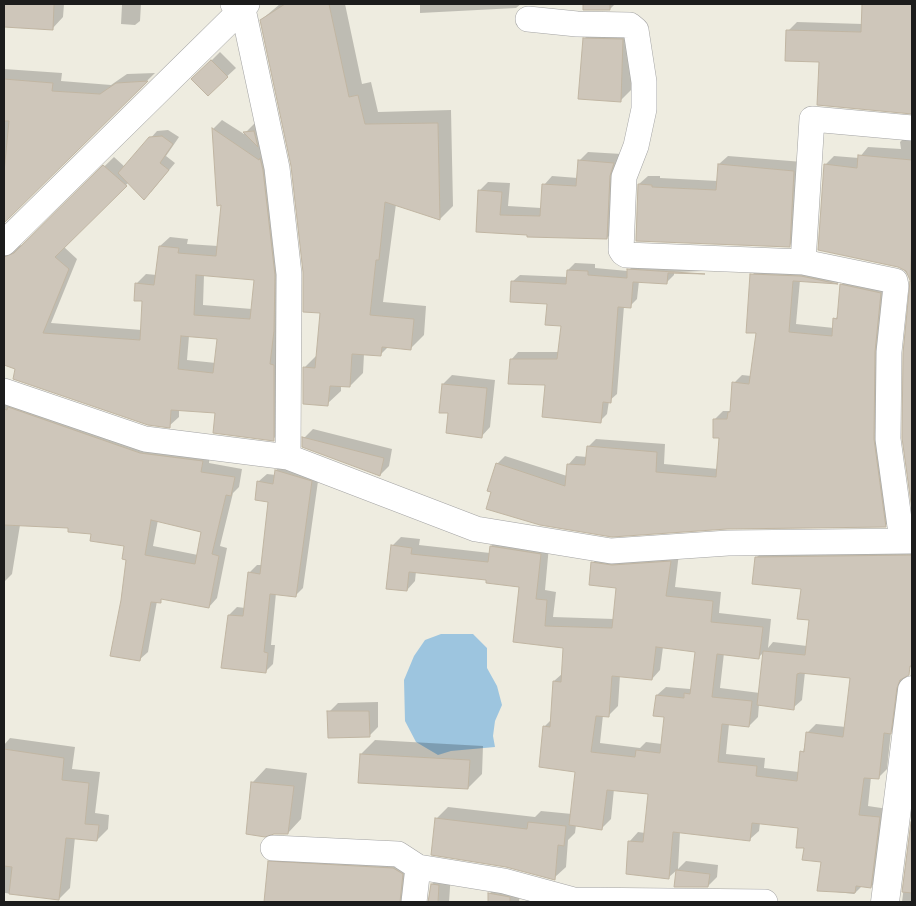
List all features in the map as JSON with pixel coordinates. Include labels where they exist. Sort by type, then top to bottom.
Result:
[{"type":"street","points":[[4,243],[241,5]]},
{"type":"street","points":[[241,5],[278,168],[289,274],[288,458]]},
{"type":"street","points":[[4,391],[145,439],[288,458],[476,530],[611,551],[728,543],[907,541],[888,440],[889,352],[896,286],[894,281],[803,262],[626,255],[623,253],[621,250],[624,177],[636,146],[644,109],[644,82],[636,30],[630,25],[576,14],[528,19]]},
{"type":"street","points":[[803,262],[812,119],[912,128]]},
{"type":"street","points":[[885,902],[912,690]]},
{"type":"street","points":[[273,848],[382,852],[404,856],[418,867],[504,881],[574,900],[765,902]]},
{"type":"street","points":[[414,902],[418,867]]},
{"type":"water","points":[[441,634],[473,634],[487,648],[487,668],[497,686],[502,705],[495,721],[493,736],[495,747],[451,751],[438,755],[416,742],[405,721],[404,680],[414,656],[425,640]]},
{"type":"building","points":[[4,4],[54,4],[53,30],[4,27]]},
{"type":"building","points":[[285,4],[329,4],[349,97],[358,95],[365,124],[438,123],[440,220],[385,202],[379,260],[376,260],[370,315],[414,319],[411,350],[382,347],[381,356],[352,354],[350,387],[330,386],[328,406],[303,404],[303,367],[315,368],[320,313],[303,312],[303,272],[291,166],[260,20]]},
{"type":"building","points":[[583,4],[610,4],[610,10],[583,10]]},
{"type":"building","points":[[862,4],[912,4],[912,114],[817,105],[819,62],[785,61],[786,30],[861,32]]},
{"type":"building","points":[[583,38],[623,39],[621,102],[578,99]]},
{"type":"building","points":[[211,60],[228,77],[208,96],[191,79]]},
{"type":"building","points":[[4,79],[53,83],[52,91],[100,94],[116,83],[148,81],[4,223],[4,172],[9,121],[4,121]]},
{"type":"building","points":[[212,128],[259,160],[260,158],[263,170],[275,275],[274,331],[270,364],[274,365],[274,441],[213,433],[215,413],[171,410],[170,428],[148,425],[13,379],[15,369],[4,365],[4,257],[14,253],[103,165],[127,186],[55,257],[69,269],[43,333],[140,340],[142,301],[134,301],[135,283],[154,285],[159,246],[179,248],[178,253],[216,256],[221,205],[217,206]],"holes":[[[196,275],[254,280],[250,319],[194,315]],[[181,336],[217,339],[213,373],[178,369]]]},
{"type":"building","points":[[254,131],[258,147],[243,132]]},
{"type":"building","points":[[162,136],[173,144],[160,163],[169,170],[144,200],[118,173],[149,137]]},
{"type":"building","points":[[858,155],[912,160],[910,280],[906,271],[898,267],[818,250],[824,164],[857,168]]},
{"type":"building","points":[[578,160],[614,163],[610,176],[607,239],[527,237],[527,235],[476,232],[478,190],[502,192],[500,215],[540,216],[542,184],[576,186]]},
{"type":"building","points":[[718,164],[794,171],[790,247],[636,241],[638,184],[652,185],[652,187],[716,190]]},
{"type":"building","points":[[627,269],[705,274],[668,273],[667,284],[633,282],[631,308],[618,307],[611,403],[603,402],[601,423],[542,417],[545,385],[508,384],[510,359],[557,359],[561,326],[545,325],[547,304],[510,302],[511,281],[566,284],[567,270],[588,271],[588,275],[627,278]]},
{"type":"building","points":[[750,274],[801,276],[838,284],[793,281],[789,332],[832,336],[833,318],[837,319],[840,284],[881,293],[875,352],[874,439],[886,527],[727,529],[612,537],[540,525],[486,509],[491,492],[487,491],[496,463],[565,486],[567,464],[585,465],[587,446],[657,452],[656,472],[716,477],[719,438],[713,438],[713,419],[727,419],[728,412],[730,412],[732,382],[749,384],[756,333],[746,333]]},
{"type":"building","points":[[910,281],[912,281],[912,510],[902,438],[903,353]]},
{"type":"building","points":[[442,384],[487,388],[482,438],[446,433],[448,413],[439,413]]},
{"type":"building","points":[[8,407],[140,453],[203,461],[201,472],[235,477],[231,496],[226,495],[212,554],[219,556],[209,608],[161,599],[161,603],[151,602],[140,661],[110,656],[121,600],[126,560],[122,559],[124,546],[90,541],[91,534],[68,532],[68,528],[4,525],[4,409],[7,410]],"holes":[[[151,520],[201,532],[195,564],[145,555]]]},
{"type":"building","points":[[302,437],[384,458],[380,476],[302,447]]},
{"type":"building","points":[[275,470],[312,481],[296,597],[270,594],[264,652],[268,653],[266,673],[221,668],[228,615],[243,616],[248,572],[260,574],[268,502],[255,500],[257,481],[273,484]]},
{"type":"building","points":[[391,545],[412,548],[411,554],[488,562],[490,546],[541,554],[536,599],[547,600],[545,626],[612,628],[616,588],[589,585],[591,562],[612,565],[671,561],[666,596],[713,601],[711,622],[763,627],[759,659],[717,654],[712,697],[752,701],[749,727],[722,724],[718,762],[757,766],[756,776],[797,781],[800,751],[804,752],[806,732],[843,737],[850,678],[800,673],[797,674],[794,710],[757,705],[763,651],[805,655],[809,620],[797,619],[801,589],[752,584],[755,557],[912,555],[912,666],[910,666],[909,675],[900,680],[897,688],[891,734],[884,733],[879,779],[864,778],[859,815],[880,817],[871,888],[856,886],[855,893],[817,891],[821,862],[802,860],[804,848],[796,848],[798,828],[752,823],[750,841],[673,832],[669,879],[626,874],[628,841],[643,842],[648,794],[607,790],[602,830],[569,825],[575,772],[539,767],[543,726],[550,727],[553,681],[561,682],[563,648],[513,642],[519,587],[486,583],[486,580],[409,572],[407,591],[386,589]],"holes":[[[656,647],[695,652],[690,694],[684,693],[684,698],[656,695],[653,716],[664,717],[660,753],[636,750],[635,757],[591,752],[596,716],[609,717],[612,676],[652,680]]]},
{"type":"building","points":[[327,711],[369,711],[370,737],[328,738]]},
{"type":"building","points":[[4,749],[64,758],[62,780],[89,783],[85,824],[99,825],[97,841],[66,838],[59,900],[9,894],[12,867],[4,866]]},
{"type":"building","points":[[360,754],[470,760],[468,789],[358,783]]},
{"type":"building","points":[[251,782],[294,786],[288,834],[274,834],[265,837],[246,834]]},
{"type":"building","points":[[435,818],[527,829],[528,822],[566,826],[564,846],[558,845],[555,880],[506,867],[431,855]]},
{"type":"building","points":[[912,822],[912,893],[902,892]]},
{"type":"building","points":[[268,861],[393,868],[403,874],[400,902],[264,902]]},
{"type":"building","points":[[676,870],[710,874],[708,887],[674,887]]},
{"type":"building","points":[[431,884],[439,885],[438,902],[428,902]]},
{"type":"building","points":[[488,893],[510,897],[510,902],[488,902]]}]
